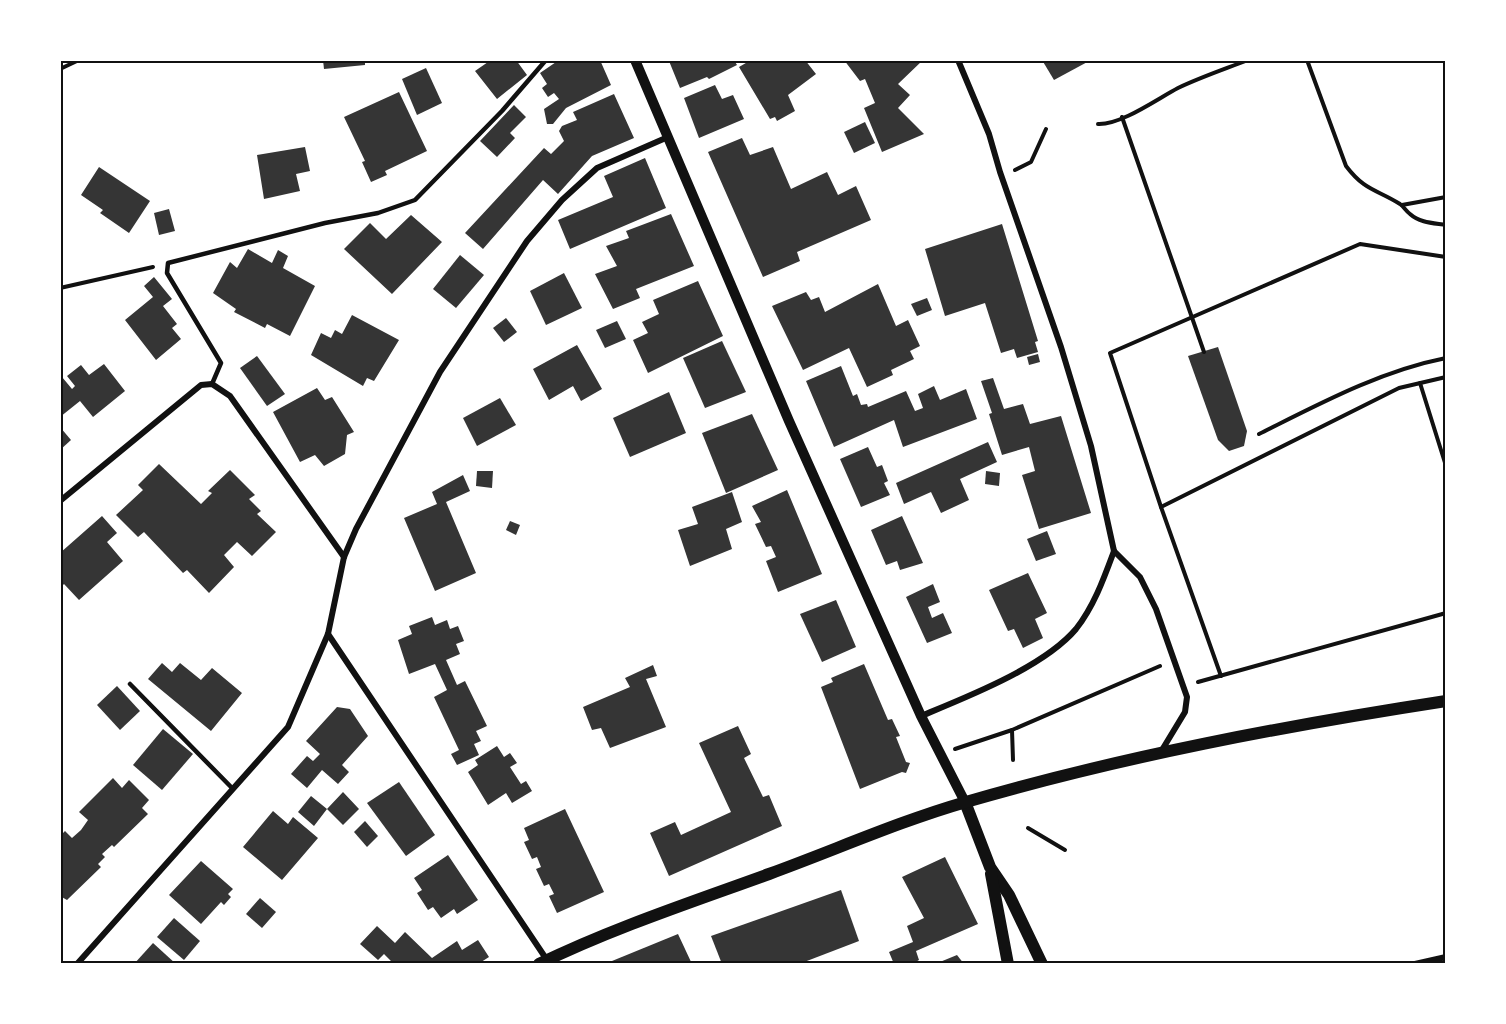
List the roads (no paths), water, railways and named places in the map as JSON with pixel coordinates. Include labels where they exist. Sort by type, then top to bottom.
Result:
[{"type":"main road","points":[[543,962],[660,913],[965,802],[1161,751],[1287,726],[1446,701]]},
{"type":"main road","points":[[965,802],[990,867],[1008,964]]},
{"type":"main road","points":[[990,867],[1009,895],[1042,964]]},
{"type":"street","points":[[635,60],[789,421],[921,716],[965,802]]},
{"type":"street","points":[[958,60],[989,134],[1061,347],[1090,446],[1114,551],[1140,577],[1156,609],[1187,697],[1185,712],[1161,751]]},
{"type":"street","points":[[77,964],[288,727],[328,634],[344,557],[356,529],[440,372],[527,241],[562,200],[597,168],[668,137]]},
{"type":"street","points":[[60,501],[201,385],[212,384],[230,396],[344,557]]},
{"type":"street","points":[[921,716],[986,688],[1047,654],[1075,629],[1098,594],[1114,551]]},
{"type":"street","points":[[328,634],[543,962]]},
{"type":"street","points":[[1415,964],[1446,957]]},
{"type":"lane","points":[[212,384],[221,363],[167,273],[168,263],[325,223],[378,213],[415,200],[502,111],[546,60]]},
{"type":"lane","points":[[130,684],[233,789]]}]
